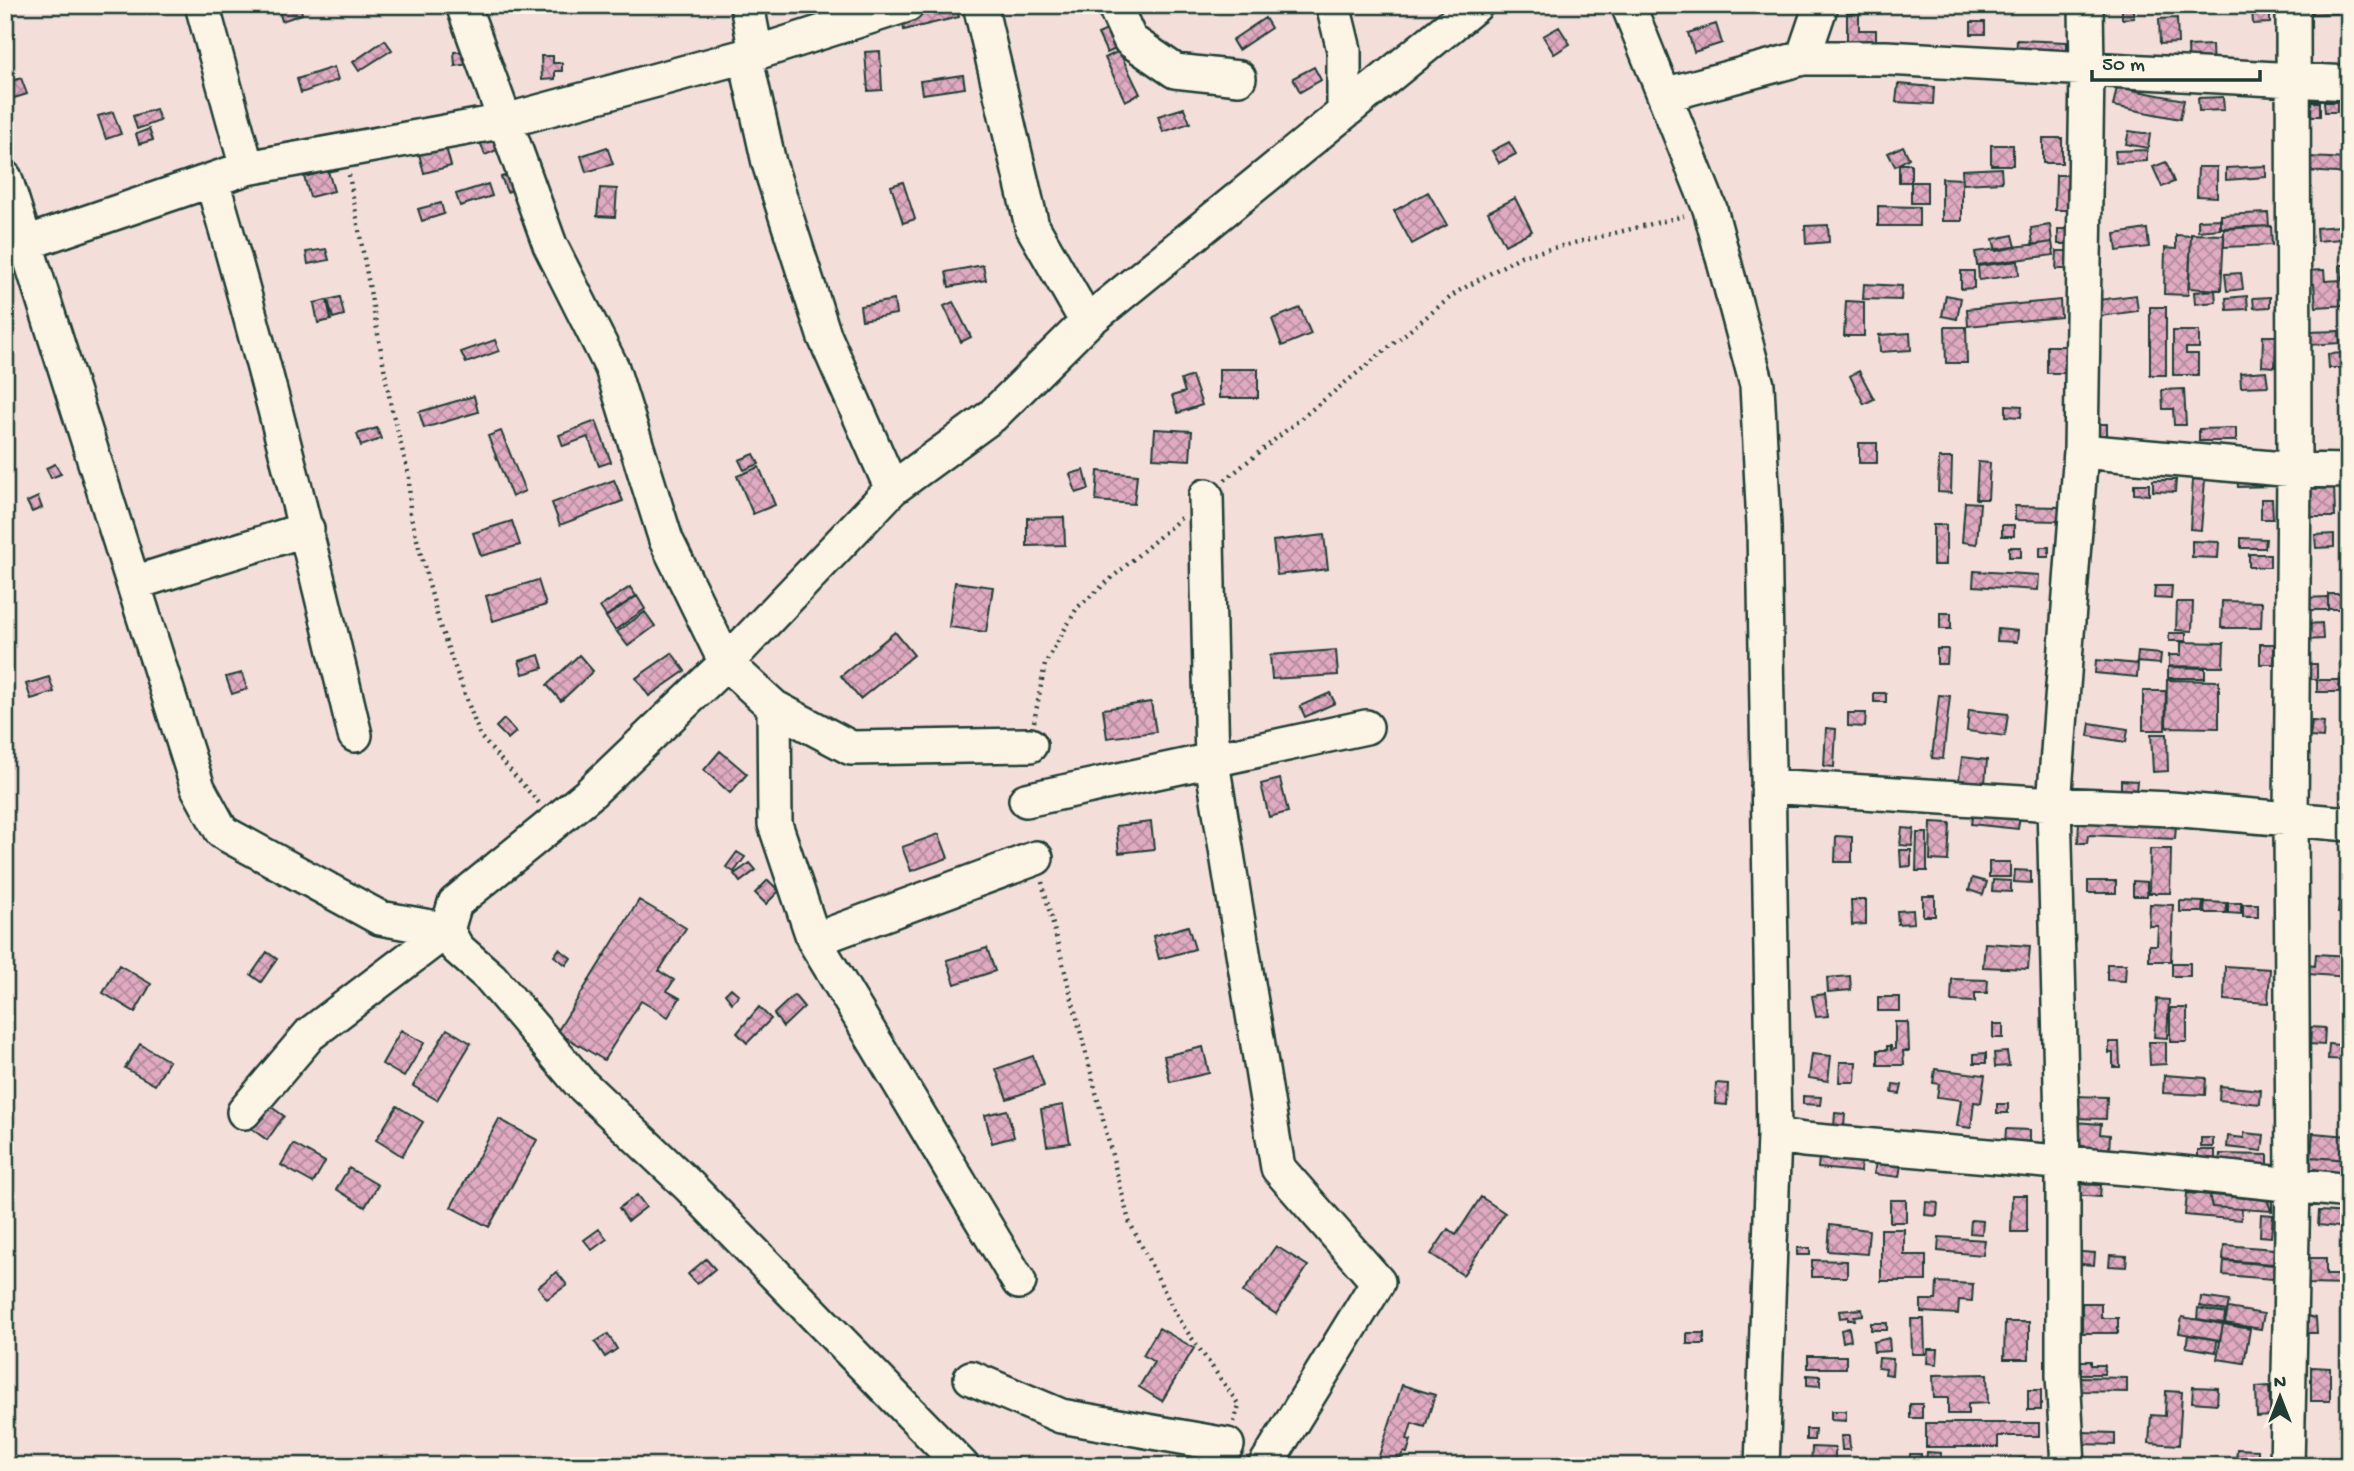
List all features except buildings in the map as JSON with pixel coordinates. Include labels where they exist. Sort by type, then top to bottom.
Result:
[{"type":"street","points":[[202,5],[247,168]]},
{"type":"street","points":[[463,5],[550,245],[612,368],[666,540],[726,663],[774,707],[851,748],[1030,745]]},
{"type":"street","points":[[747,5],[751,54],[769,163],[824,335],[892,489]]},
{"type":"street","points":[[15,244],[247,168],[505,121],[751,54],[907,5]]},
{"type":"street","points":[[980,5],[1032,226],[1087,322]]},
{"type":"street","points":[[1114,5],[1130,40],[1175,71],[1239,78]]},
{"type":"street","points":[[1333,5],[1343,50],[1344,111]]},
{"type":"street","points":[[244,1112],[310,1034],[447,930],[455,903],[588,795],[726,663],[892,489],[992,416],[1087,322],[1476,5]]},
{"type":"street","points":[[1628,5],[1710,209],[1757,385],[1764,526],[1774,1135],[1762,1466]]},
{"type":"street","points":[[1803,58],[1821,5]]},
{"type":"street","points":[[2068,1466],[2063,1375],[2063,1163],[2054,804],[2081,451],[2086,5]]},
{"type":"street","points":[[2287,1466],[2293,1185],[2293,5]]},
{"type":"street","points":[[1664,94],[1803,58],[1886,58],[2349,83]]},
{"type":"street","points":[[5,177],[15,244],[134,583],[198,788],[222,832],[380,918],[447,930]]},
{"type":"street","points":[[212,181],[253,322],[307,529],[355,735]]},
{"type":"street","points":[[2081,451],[2294,470],[2349,471]]},
{"type":"street","points":[[1206,496],[1212,762],[1278,1168],[1378,1282],[1265,1466]]},
{"type":"street","points":[[134,583],[307,529]]},
{"type":"street","points":[[774,707],[775,824],[814,940],[1019,1282]]},
{"type":"street","points":[[1026,800],[1366,727]]},
{"type":"street","points":[[1768,786],[2170,809],[2349,824]]},
{"type":"street","points":[[814,940],[1036,858]]},
{"type":"street","points":[[447,930],[457,948],[491,978],[579,1083],[689,1186],[962,1466]]},
{"type":"street","points":[[1774,1135],[2349,1191]]},
{"type":"street","points":[[971,1378],[1060,1416],[1227,1445]]},
{"type":"path","points":[[344,150],[391,406],[409,475],[410,513],[440,626],[480,736],[555,822]]}]
